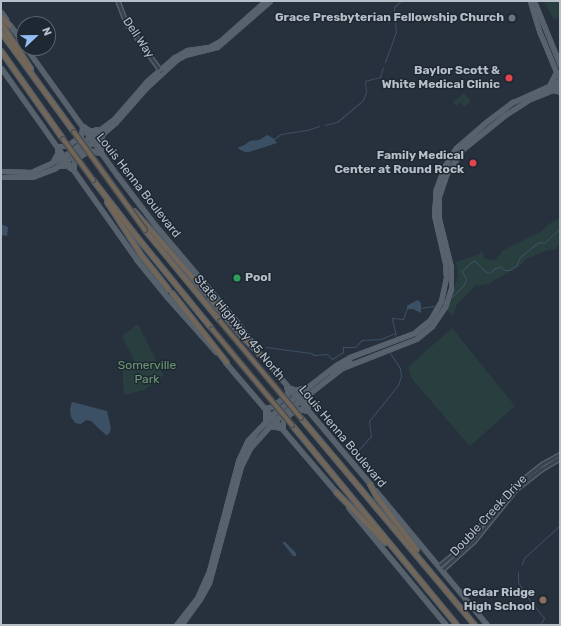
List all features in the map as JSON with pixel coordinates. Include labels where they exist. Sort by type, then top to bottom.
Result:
[{"type":"highway","points":[[1,16],[10,26]]},
{"type":"highway","points":[[1,23],[28,63],[39,84]]},
{"type":"highway","name":"State Highway 45 North","points":[[1,32],[118,193],[220,321],[475,625]]},
{"type":"highway","name":"State Highway 45 North","points":[[1,51],[63,139],[137,237],[457,625]]},
{"type":"highway","points":[[1,55],[12,68]]},
{"type":"highway","points":[[93,180],[132,240],[227,363]]},
{"type":"highway","points":[[147,229],[262,357]]},
{"type":"highway","points":[[370,484],[377,497],[430,570]]},
{"type":"highway","points":[[336,492],[408,566]]},
{"type":"main road","points":[[1,171],[31,172],[64,156],[123,110],[161,71],[183,52],[209,47],[220,41],[265,1]]},
{"type":"main road","points":[[55,168],[93,142],[121,118],[161,71],[185,55],[217,47],[270,1]]},
{"type":"main road","points":[[530,1],[540,33],[560,81],[513,102],[486,122],[456,148],[444,167],[436,189],[434,215],[445,263],[446,277],[444,294],[437,310],[430,320],[414,333],[350,357],[296,395],[265,421],[248,440],[239,458],[209,571],[198,598],[177,624],[181,625],[198,598],[213,573],[241,466],[250,448],[275,420],[332,375],[360,359],[416,339],[432,326],[445,307],[451,289],[451,267],[439,219],[439,196],[446,173],[464,148],[504,114],[530,99],[560,87]]},
{"type":"main road","points":[[534,1],[560,64]]},
{"type":"main road","points":[[1,12],[16,34]]},
{"type":"main road","name":"Louis Henna Boulevard","points":[[32,56],[89,137],[155,225],[237,322],[262,357],[296,395],[488,625]]},
{"type":"main road","points":[[1,68],[75,171],[127,247],[167,297],[272,415],[281,428],[446,625]]},
{"type":"main road","points":[[549,85],[556,72]]},
{"type":"main road","points":[[553,90],[560,92]]},
{"type":"main road","points":[[121,118],[123,110]]},
{"type":"main road","points":[[81,125],[90,130],[104,126]]},
{"type":"main road","points":[[57,146],[66,146],[81,136],[83,133],[81,125]]},
{"type":"main road","points":[[75,171],[74,162],[88,150],[101,153],[99,142],[102,134]]},
{"type":"main road","points":[[51,163],[57,154],[57,146]]},
{"type":"main road","points":[[1,177],[32,177],[55,168],[66,166],[75,171]]},
{"type":"main road","points":[[332,375],[332,371],[349,360],[350,357]]},
{"type":"main road","points":[[265,408],[271,407],[288,394],[285,382]]},
{"type":"main road","points":[[289,387],[295,390],[305,388]]},
{"type":"main road","points":[[308,393],[306,403],[309,412]]},
{"type":"main road","points":[[265,408],[265,421]]},
{"type":"main road","points":[[285,432],[282,425],[283,420],[299,409],[303,408],[309,412]]},
{"type":"main road","points":[[269,426],[281,428]]},
{"type":"main road","points":[[250,448],[250,441],[256,431]]},
{"type":"street","name":"Dell Way","points":[[118,1],[127,24],[161,71]]},
{"type":"street","name":"Double Creek Drive","points":[[439,566],[464,545],[498,504],[518,483],[542,464],[560,454]]},
{"type":"street","name":"Double Creek Drive","points":[[442,570],[474,540],[516,489],[540,470],[560,458]]},
{"type":"green space","points":[[544,1],[560,1],[560,17],[554,20]]},
{"type":"green space","points":[[464,93],[471,101],[464,107],[460,102],[456,106],[453,102]]},
{"type":"green space","points":[[560,218],[560,243],[555,249],[545,251],[526,259],[521,265],[488,284],[475,286],[457,304],[453,316],[447,310],[458,276],[456,262],[480,254],[481,249],[485,259],[496,260],[502,251],[542,231],[547,225]]},
{"type":"green space","name":"Somerville Park","points":[[138,324],[164,376],[144,390],[124,395],[122,363],[136,365],[122,336]]},
{"type":"green space","points":[[452,328],[515,406],[470,446],[412,379],[408,367]]},
{"type":"water","points":[[267,135],[273,138],[277,143],[249,152],[245,152],[238,147],[243,146],[250,141],[259,140]]},
{"type":"water","points":[[1,224],[8,227],[7,236],[1,235]]},
{"type":"water","points":[[418,300],[421,303],[421,313],[413,309],[407,309],[407,306]]},
{"type":"water","points":[[72,402],[107,411],[111,428],[109,434],[106,435],[91,421],[86,420],[81,424],[75,423],[71,417],[70,409]]},
{"type":"water","points":[[282,542],[285,542],[296,553],[296,556],[293,556]]},
{"type":"waterway","points":[[385,62],[396,32],[394,7],[401,1]]},
{"type":"waterway","points":[[325,125],[337,122],[363,100],[366,92],[365,81],[380,77],[383,67]]},
{"type":"waterway","points":[[274,139],[281,134],[307,130],[319,126]]},
{"type":"waterway","points":[[452,297],[464,284],[466,279],[462,271],[471,262],[475,261],[485,271],[490,273],[495,268],[501,267],[504,270],[509,270],[516,266],[520,257],[539,242],[544,243],[560,228]]},
{"type":"waterway","points":[[420,308],[434,306]]},
{"type":"waterway","points":[[396,336],[392,318],[403,319],[407,308]]},
{"type":"waterway","points":[[266,347],[311,353],[314,355],[327,354],[332,359],[343,352],[343,347],[355,347],[362,340],[381,339],[395,333]]},
{"type":"waterway","points":[[353,456],[371,436],[369,421],[398,385],[401,376],[400,368],[390,353]]},
{"type":"waterway","points":[[522,564],[524,558],[560,525]]},
{"type":"waterway","points":[[518,572],[518,582],[528,598],[544,618],[540,625]]},
{"type":"place","name":"Grace Presbyterian Fellowship Church","points":[[512,18]]},
{"type":"place","name":"Baylor Scott & White Medical Clinic","points":[[509,78]]},
{"type":"place","name":"Family Medical Center at Round Rock","points":[[473,163]]},
{"type":"place","name":"Pool","points":[[237,278]]},
{"type":"place","name":"Cedar Ridge High School","points":[[543,600]]}]
